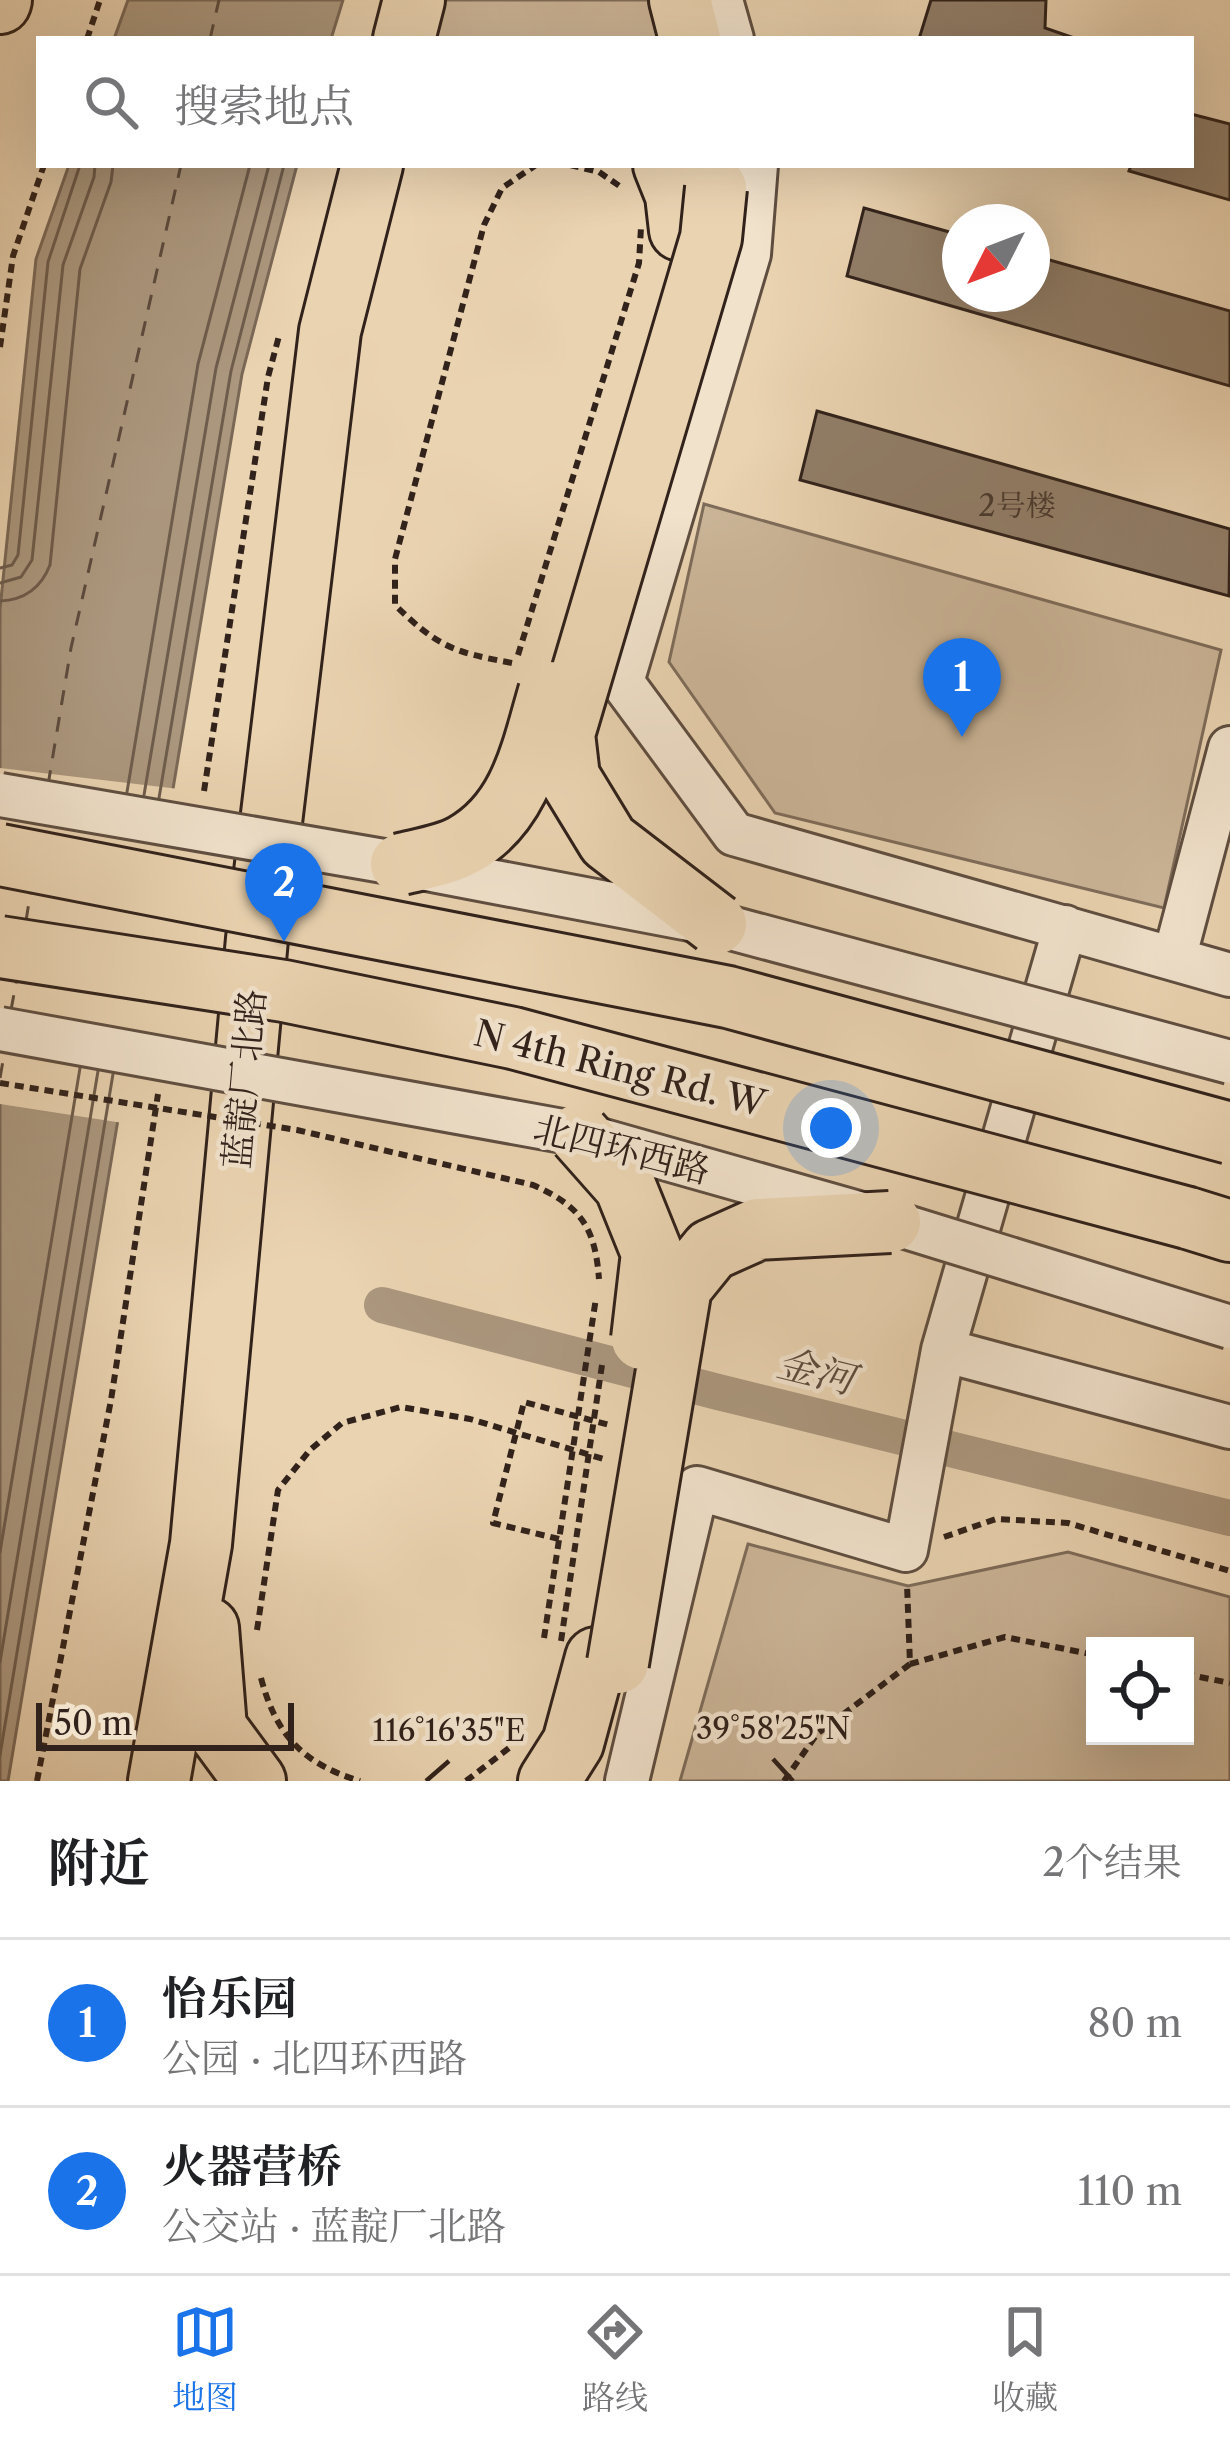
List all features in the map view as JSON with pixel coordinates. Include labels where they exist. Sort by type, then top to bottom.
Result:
[{"type":"highway","points":[[405,36],[414,0]]},
{"type":"highway","points":[[680,0],[689,36]]},
{"type":"highway","name":"蓝靛厂北路","points":[[159,1781],[201,1544],[257,939],[330,331],[371,168]]},
{"type":"highway","points":[[330,331],[400,168]]},
{"type":"highway","points":[[401,864],[462,847],[497,820],[524,778],[679,193]]},
{"type":"highway","points":[[679,193],[711,238],[564,734],[569,777],[608,841],[716,924]]},
{"type":"highway","points":[[0,855],[728,997],[1230,1133]]},
{"type":"highway","name":"N 4th Ring Rd. W","points":[[0,947],[284,991],[514,1038],[1209,1225]]},
{"type":"highway","points":[[536,1760],[573,1743],[575,1652],[645,1323],[652,1252],[625,1186],[579,1134]]},
{"type":"highway","points":[[591,1781],[575,1652],[682,1287],[711,1250],[758,1229],[890,1222]]},
{"type":"highway","points":[[201,1544],[216,1728],[255,1781]]},
{"type":"street","points":[[721,0],[731,36]]},
{"type":"street","points":[[679,193],[749,254],[622,682],[734,834],[1230,974]]},
{"type":"street","points":[[1174,958],[1228,762]]},
{"type":"street","points":[[0,795],[716,924],[1230,1062]]},
{"type":"street","points":[[627,1781],[698,1488],[906,1550],[944,1350],[1065,927]]},
{"type":"street","name":"北四环西路","points":[[0,1028],[579,1134],[890,1222],[1230,1328]]},
{"type":"street","points":[[944,1350],[1230,1426]]},
{"type":"path","points":[[88,36],[100,0]]},
{"type":"path","points":[[0,346],[13,256],[43,168]]},
{"type":"path","points":[[532,168],[502,188],[484,225],[394,559],[395,605],[427,635],[464,654],[532,666]]},
{"type":"path","points":[[512,673],[639,263],[679,193],[582,168]]},
{"type":"path","points":[[0,1083],[297,1130],[532,1185],[561,1198],[583,1220],[597,1252],[599,1279],[559,1539],[575,1652]]},
{"type":"path","points":[[575,1652],[604,1349]]},
{"type":"path","points":[[254,1648],[278,1490],[310,1450],[342,1423],[401,1407],[470,1419],[607,1460]]},
{"type":"path","points":[[910,1664],[906,1550],[996,1519],[1068,1523],[1230,1571]]},
{"type":"path","points":[[494,1523],[559,1539]]},
{"type":"path","points":[[784,1781],[817,1734],[910,1664],[1005,1637],[1086,1653]]},
{"type":"path","points":[[258,1664],[266,1696],[286,1739],[333,1773],[360,1781]]},
{"type":"path","points":[[1194,1676],[1230,1683]]},
{"type":"path","points":[[466,1781],[536,1760]]},
{"type":"shaded area","points":[[436,0],[648,0],[659,36],[434,36]]},
{"type":"shaded area","points":[[704,504],[1221,650],[1164,908],[775,813],[669,662]]},
{"type":"shaded area","points":[[748,1544],[908,1586],[1068,1552],[1230,1597],[1230,1781],[680,1781]]},
{"type":"water","points":[[128,0],[343,0],[332,36],[115,36]]},
{"type":"water","points":[[68,168],[296,168],[242,374],[8,1781],[0,1781],[0,609],[36,259]]},
{"type":"pier","points":[[0,768],[179,789],[123,1123],[0,1104]]},
{"type":"building","points":[[931,0],[1046,0],[1045,28],[1068,36],[920,36]]},
{"type":"building","points":[[1194,115],[1230,124],[1230,200],[1129,171],[1194,168]]},
{"type":"building","points":[[864,208],[942,230],[942,303],[847,276]]},
{"type":"building","points":[[1050,260],[1230,311],[1230,386],[972,312],[1050,312]]},
{"type":"building","points":[[817,411],[1230,529],[1229,596],[800,480]]},
{"type":"waterway","name":"金河","points":[[382,1305],[1230,1518]]},
{"type":"ferry route","points":[[211,36],[219,0]]},
{"type":"ferry route","points":[[48,785],[71,648],[180,168]]},
{"type":"ferry route","points":[[26,921],[31,889]]},
{"type":"ferry route","points":[[11,1010],[17,978]]},
{"type":"ferry route","points":[[0,1078],[5,1049]]},
{"type":"place","name":"怡乐园","points":[[962,737]]},
{"type":"place","name":"火器营桥","points":[[284,942]]}]
